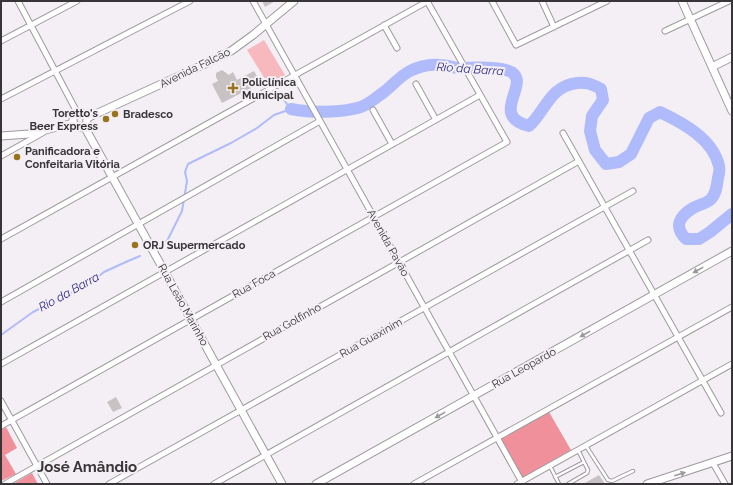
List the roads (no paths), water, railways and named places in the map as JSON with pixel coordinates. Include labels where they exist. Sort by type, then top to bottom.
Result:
[{"type":"street","points":[[18,1],[78,114]]},
{"type":"street","points":[[1,40],[77,1]]},
{"type":"street","points":[[1,99],[190,1]]},
{"type":"street","name":"Avenida Pavão","points":[[253,1],[474,396],[520,483]]},
{"type":"street","name":"Avenida Falcão","points":[[87,118],[219,58],[242,44],[294,1]]},
{"type":"street","points":[[1,239],[427,1],[480,95],[1,364]]},
{"type":"street","points":[[492,1],[516,45],[607,1]]},
{"type":"street","points":[[542,1],[554,27]]},
{"type":"street","points":[[682,1],[732,111]]},
{"type":"street","points":[[665,31],[729,1]]},
{"type":"street","points":[[384,25],[396,48]]},
{"type":"street","points":[[712,67],[732,57]]},
{"type":"street","points":[[416,84],[436,120]]},
{"type":"street","name":"Rua Foca","points":[[1,426],[507,142],[480,95]]},
{"type":"street","points":[[373,110],[392,144]]},
{"type":"street","points":[[1,136],[29,134],[74,123],[78,126],[84,126],[87,122],[87,118],[84,114],[78,114],[74,117],[74,123]]},
{"type":"street","points":[[1,302],[320,121]]},
{"type":"street","name":"Rua Leão Marinho","points":[[84,126],[282,484]]},
{"type":"street","points":[[1,156],[47,130]]},
{"type":"street","points":[[564,133],[721,412]]},
{"type":"street","name":"Rua Golfinho","points":[[5,484],[579,161]]},
{"type":"street","name":"Rua Guaxinim","points":[[109,484],[633,191]]},
{"type":"street","points":[[214,484],[648,240]]},
{"type":"street","name":"Rua Leopardo","points":[[316,484],[732,251]]},
{"type":"street","points":[[414,484],[732,307]]},
{"type":"street","points":[[520,483],[732,364]]},
{"type":"street","points":[[1,401],[47,484]]},
{"type":"street","points":[[647,484],[662,482],[732,456]]},
{"type":"street","points":[[713,463],[725,484]]},
{"type":"lane","points":[[586,445],[608,480],[612,481],[633,471]]},
{"type":"lane","points":[[568,484],[587,473],[588,470],[578,450]]},
{"type":"lane","points":[[555,476],[584,462]]},
{"type":"lane","points":[[550,466],[559,484]]},
{"type":"waterway","name":"Rio da Barra","points":[[291,109],[326,112],[361,107],[384,92],[406,73],[424,66],[444,65],[458,68],[494,68],[506,70],[514,75],[517,81],[511,106],[511,114],[517,121],[529,126],[554,94],[560,89],[577,83],[589,84],[601,89],[603,100],[592,116],[590,131],[595,150],[606,164],[619,162],[631,154],[649,118],[660,112],[678,121],[696,133],[704,140],[716,156],[719,173],[714,196],[706,203],[693,208],[682,218],[679,226],[686,239],[699,239],[732,214]]},
{"type":"waterway","name":"Rio da Barra","points":[[155,248],[167,241],[182,211],[187,181],[185,172],[188,164],[231,143],[257,128],[274,115],[291,109],[280,95]]},
{"type":"waterway","name":"Rio da Barra","points":[[1,335],[33,312],[92,282],[104,272],[140,256]]},
{"type":"place","name":"Policlínica Municipal","points":[[233,88]]},
{"type":"place","name":"Bradesco","points":[[115,114]]},
{"type":"place","name":"Toretto's Beer Express","points":[[106,119]]},
{"type":"place","name":"Panificadora e Confeitaria Vitória","points":[[17,157]]},
{"type":"place","name":"ORJ Supermercado","points":[[135,245]]},
{"type":"district","name":"José Amândio","points":[[87,467]]}]
